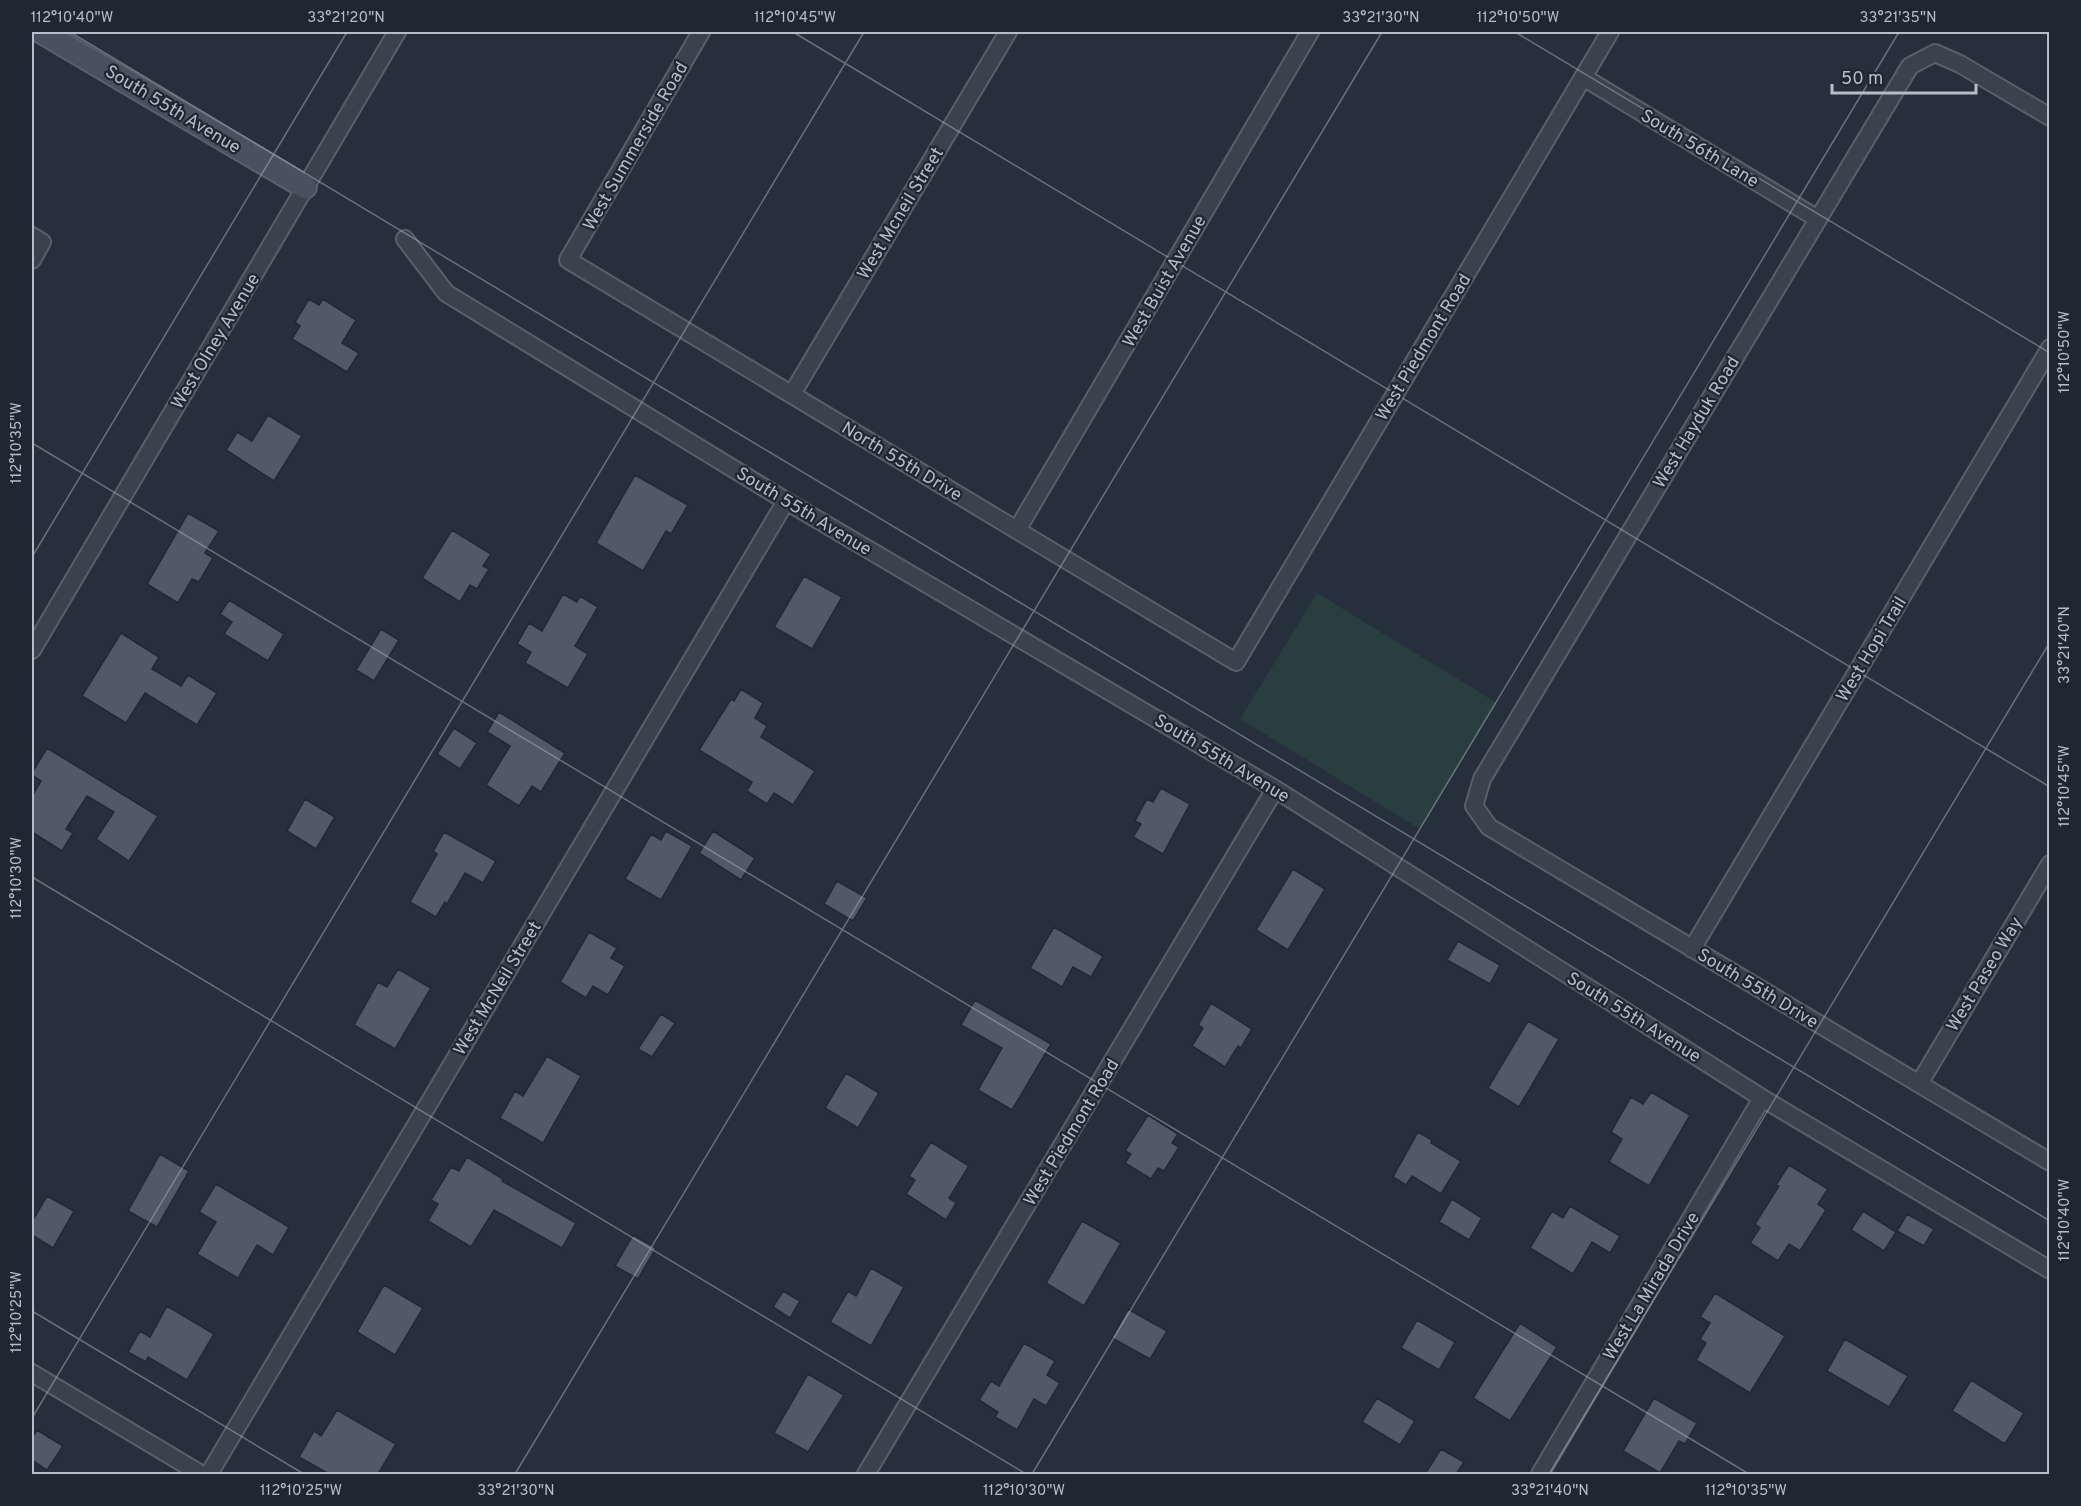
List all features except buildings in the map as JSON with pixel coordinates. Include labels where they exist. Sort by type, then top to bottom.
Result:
[{"type":"street","name":"South 55th Avenue","points":[[42,32],[304,187]]},
{"type":"street","name":"West Olney Avenue","points":[[32,650],[397,32]]},
{"type":"street","name":"West Summerside Road","points":[[568,260],[701,32]]},
{"type":"street","name":"West Mcneil Street","points":[[792,394],[1008,32]]},
{"type":"street","name":"West Buist Avenue","points":[[1017,530],[1310,32]]},
{"type":"street","name":"West Piedmont Road","points":[[1236,662],[1610,32]]},
{"type":"street","name":"West Hayduk Road","points":[[1474,806],[1482,779],[1911,66],[1935,53],[1960,64],[2049,117]]},
{"type":"street","name":"South 56th Lane","points":[[1583,77],[1818,219]]},
{"type":"street","points":[[32,236],[42,242],[32,260]]},
{"type":"street","name":"South 55th Avenue","points":[[405,239],[447,293],[786,501],[1275,789],[1762,1098],[2049,1270]]},
{"type":"street","name":"North 55th Drive","points":[[568,260],[1236,662]]},
{"type":"street","name":"West Hopi Trail","points":[[1692,949],[2049,348]]},
{"type":"street","name":"West McNeil Street","points":[[209,1474],[786,501]]},
{"type":"street","name":"West Piedmont Road","points":[[867,1474],[1275,789]]},
{"type":"street","name":"South 55th Drive","points":[[1474,806],[1489,827],[2049,1162]]},
{"type":"street","name":"West Paseo Way","points":[[1919,1084],[2049,864]]},
{"type":"street","name":"West La Mirada Drive","points":[[1540,1474],[1762,1098]]},
{"type":"street","points":[[32,1373],[201,1474]]},
{"type":"green space","points":[[1317,593],[1497,703],[1420,829],[1240,719]]}]
